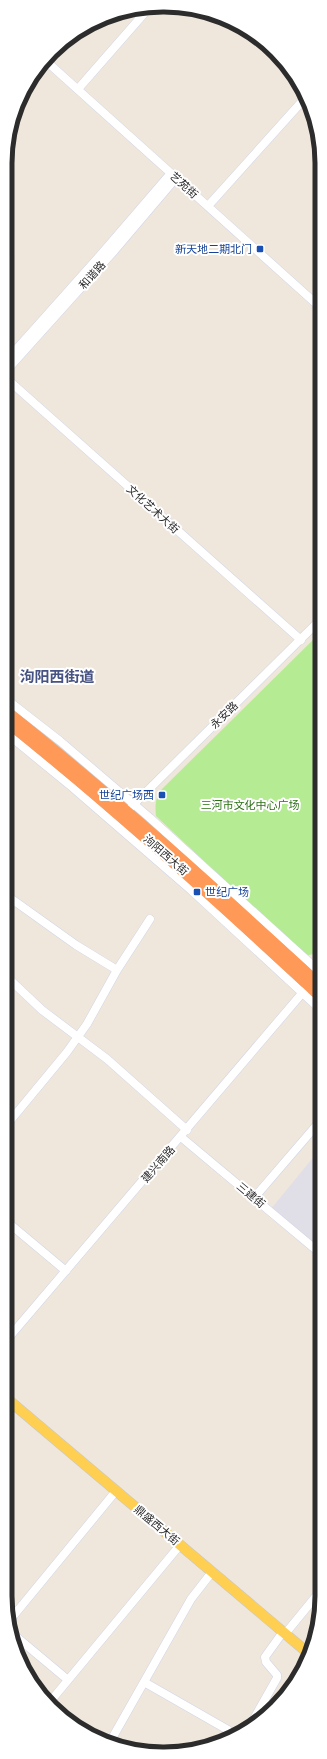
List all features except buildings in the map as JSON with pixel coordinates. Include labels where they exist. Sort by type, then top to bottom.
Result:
[{"type":"highway","name":"泃阳西大街","points":[[12,716],[131,808],[203,877],[315,980]]},
{"type":"highway","name":"泃阳西大街","points":[[12,726],[315,980]]},
{"type":"main road","name":"鼎盛西大街","points":[[12,1403],[304,1650]]},
{"type":"street","points":[[78,89],[145,13]]},
{"type":"street","name":"艺苑街","points":[[50,64],[315,303]]},
{"type":"street","points":[[208,206],[301,102]]},
{"type":"street","name":"和谐路","points":[[12,354],[104,251],[174,176]]},
{"type":"street","name":"和谐路","points":[[12,363],[114,251],[174,176]]},
{"type":"street","name":"文化艺术大街","points":[[12,383],[301,640]]},
{"type":"street","name":"永安路","points":[[131,808],[315,625]]},
{"type":"street","points":[[12,704],[60,741],[131,808]]},
{"type":"street","points":[[12,738],[191,890],[315,980]]},
{"type":"street","points":[[12,899],[76,944],[117,970]]},
{"type":"street","points":[[12,1117],[87,1024],[117,970],[150,919]]},
{"type":"street","name":"建兴南路","points":[[12,1334],[315,980]]},
{"type":"street","points":[[12,982],[42,1010],[107,1060],[187,1130]]},
{"type":"street","points":[[254,1198],[315,1127]]},
{"type":"street","name":"三建街","points":[[181,1137],[315,1249]]},
{"type":"street","points":[[12,1226],[66,1271]]},
{"type":"street","points":[[13,1616],[116,1491]]},
{"type":"street","points":[[53,1699],[180,1545]]},
{"type":"street","points":[[112,1738],[191,1599],[212,1572]]},
{"type":"street","points":[[255,1716],[277,1678],[277,1675],[266,1662],[265,1658],[315,1597]]},
{"type":"street","points":[[18,1638],[68,1680]]},
{"type":"street","points":[[144,1682],[229,1732]]},
{"type":"shaded area","points":[[315,1155],[315,1245],[271,1209]]},
{"type":"green space","name":"三河市文化中心广场","points":[[315,638],[315,954],[303,954],[156,816],[157,799],[161,790]]},
{"type":"place","name":"新天地二期北门","points":[[260,249]]},
{"type":"place","name":"世纪广场西","points":[[162,795]]},
{"type":"place","name":"世纪广场","points":[[197,892]]},
{"type":"district","name":"泃阳西街道","points":[[57,676]]}]
